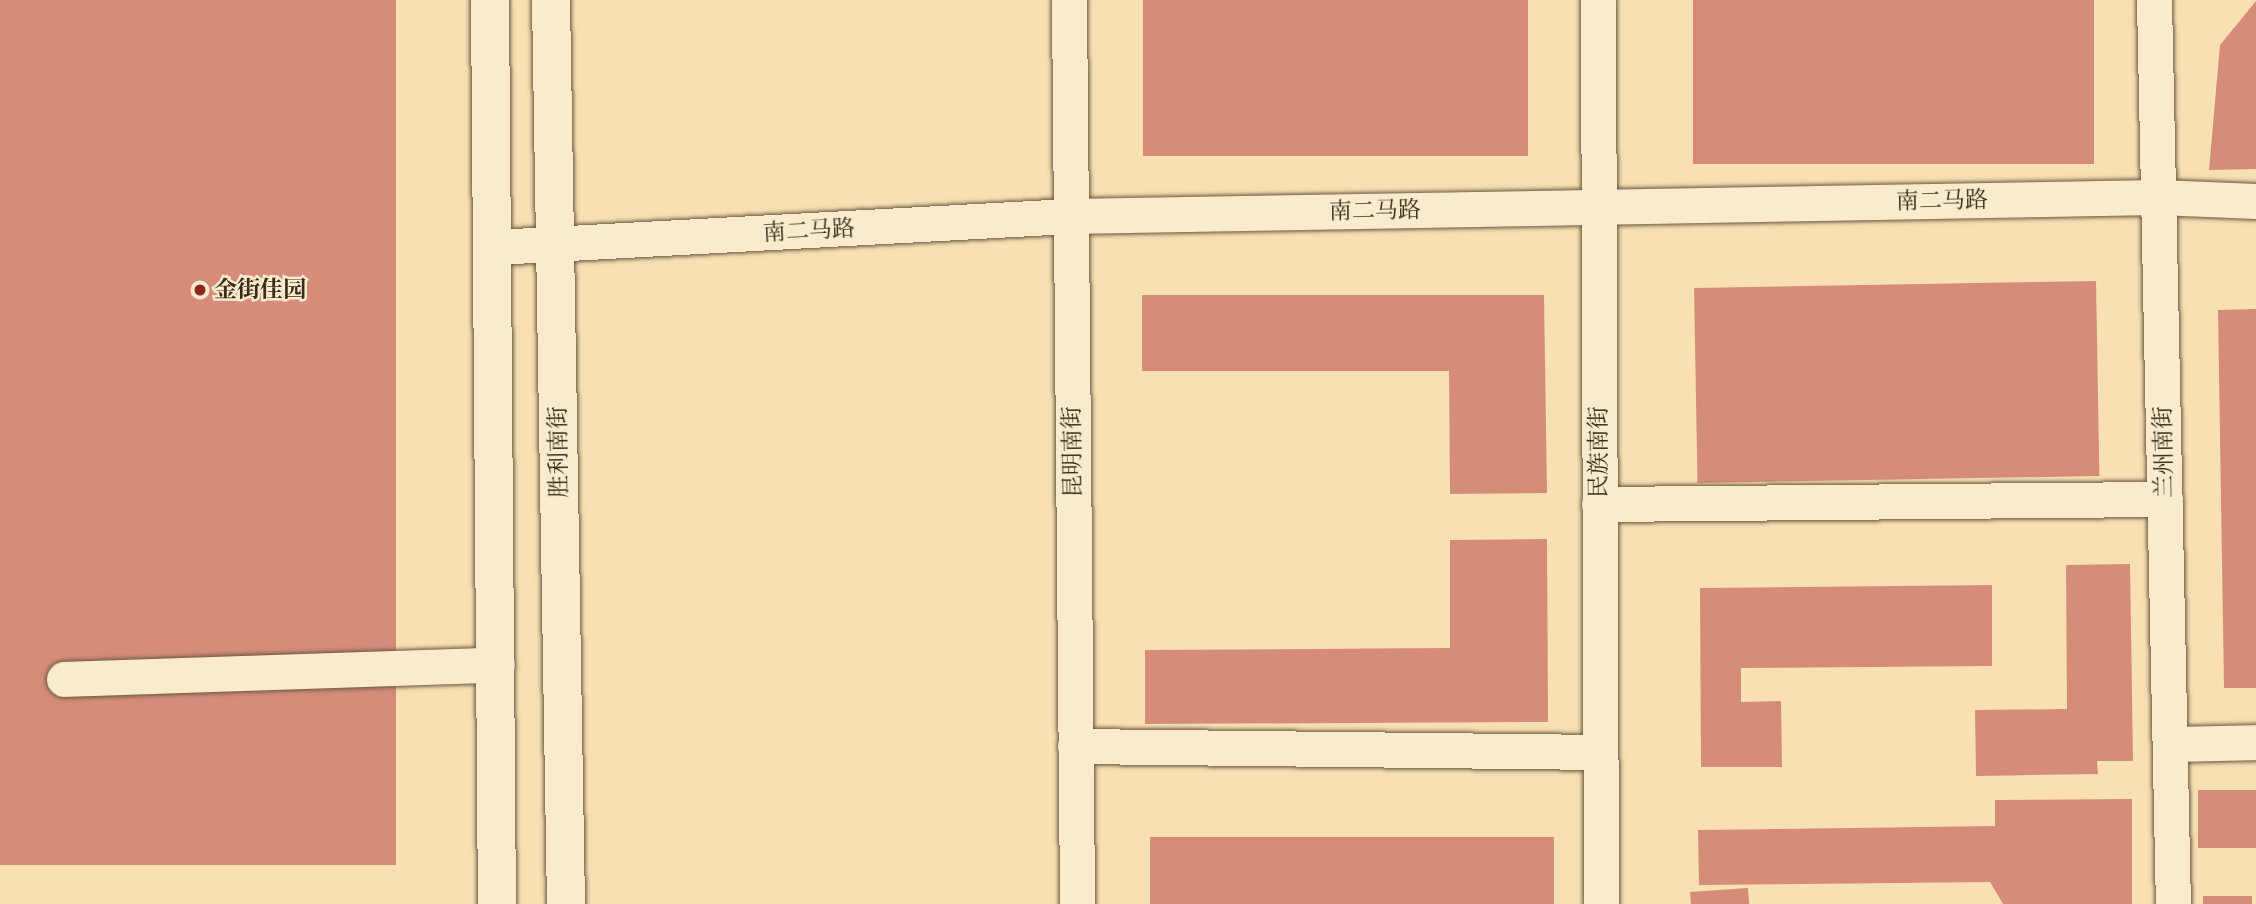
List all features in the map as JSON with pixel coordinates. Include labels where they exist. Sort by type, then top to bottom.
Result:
[{"type":"main road","points":[[490,0],[495,247],[497,904]]},
{"type":"main road","name":"胜利南街","points":[[551,0],[566,904]]},
{"type":"street","name":"昆明南街","points":[[1069,0],[1077,904]]},
{"type":"street","name":"民族南街","points":[[1598,0],[1601,904]]},
{"type":"street","name":"兰州南街","points":[[2154,0],[2173,904]]},
{"type":"street","name":"南二马路","points":[[495,247],[1070,216],[2158,197],[2256,201]]},
{"type":"street","points":[[1599,504],[2165,499]]},
{"type":"street","points":[[64,679],[497,665]]},
{"type":"street","points":[[2170,744],[2256,742]]},
{"type":"street","points":[[1075,747],[1600,752]]},
{"type":"building","name":"金街佳园","points":[[0,0],[396,0],[396,865],[0,865]]},
{"type":"building","points":[[1143,0],[1528,0],[1528,156],[1143,156]]},
{"type":"building","points":[[1693,0],[2094,0],[2094,164],[1693,164]]},
{"type":"building","points":[[2256,1],[2256,169],[2209,170],[2220,45]]},
{"type":"building","points":[[2096,281],[2099,476],[1697,483],[1694,288]]},
{"type":"building","points":[[1142,295],[1544,295],[1547,493],[1450,494],[1449,371],[1142,371]]},
{"type":"building","points":[[2256,309],[2256,688],[2224,688],[2218,310]]},
{"type":"building","points":[[1547,539],[1548,722],[1145,724],[1145,650],[1450,648],[1450,540]]},
{"type":"building","points":[[2130,564],[2133,761],[2097,761],[2098,774],[1976,776],[1975,710],[2067,709],[2066,565]]},
{"type":"building","points":[[1992,585],[1992,666],[1741,668],[1741,702],[1781,701],[1782,767],[1701,767],[1700,588]]},
{"type":"building","points":[[2198,790],[2256,790],[2256,848],[2198,848]]},
{"type":"building","points":[[2132,799],[2132,904],[2003,904],[1990,882],[1699,885],[1698,830],[1995,826],[1995,800]]},
{"type":"building","points":[[1150,837],[1554,837],[1554,904],[1150,904]]},
{"type":"building","points":[[1748,888],[1749,904],[1691,904],[1690,892]]},
{"type":"building","points":[[2203,896],[2252,896],[2252,904],[2203,904]]},
{"type":"place","name":"金街佳园","points":[[200,290]]}]
